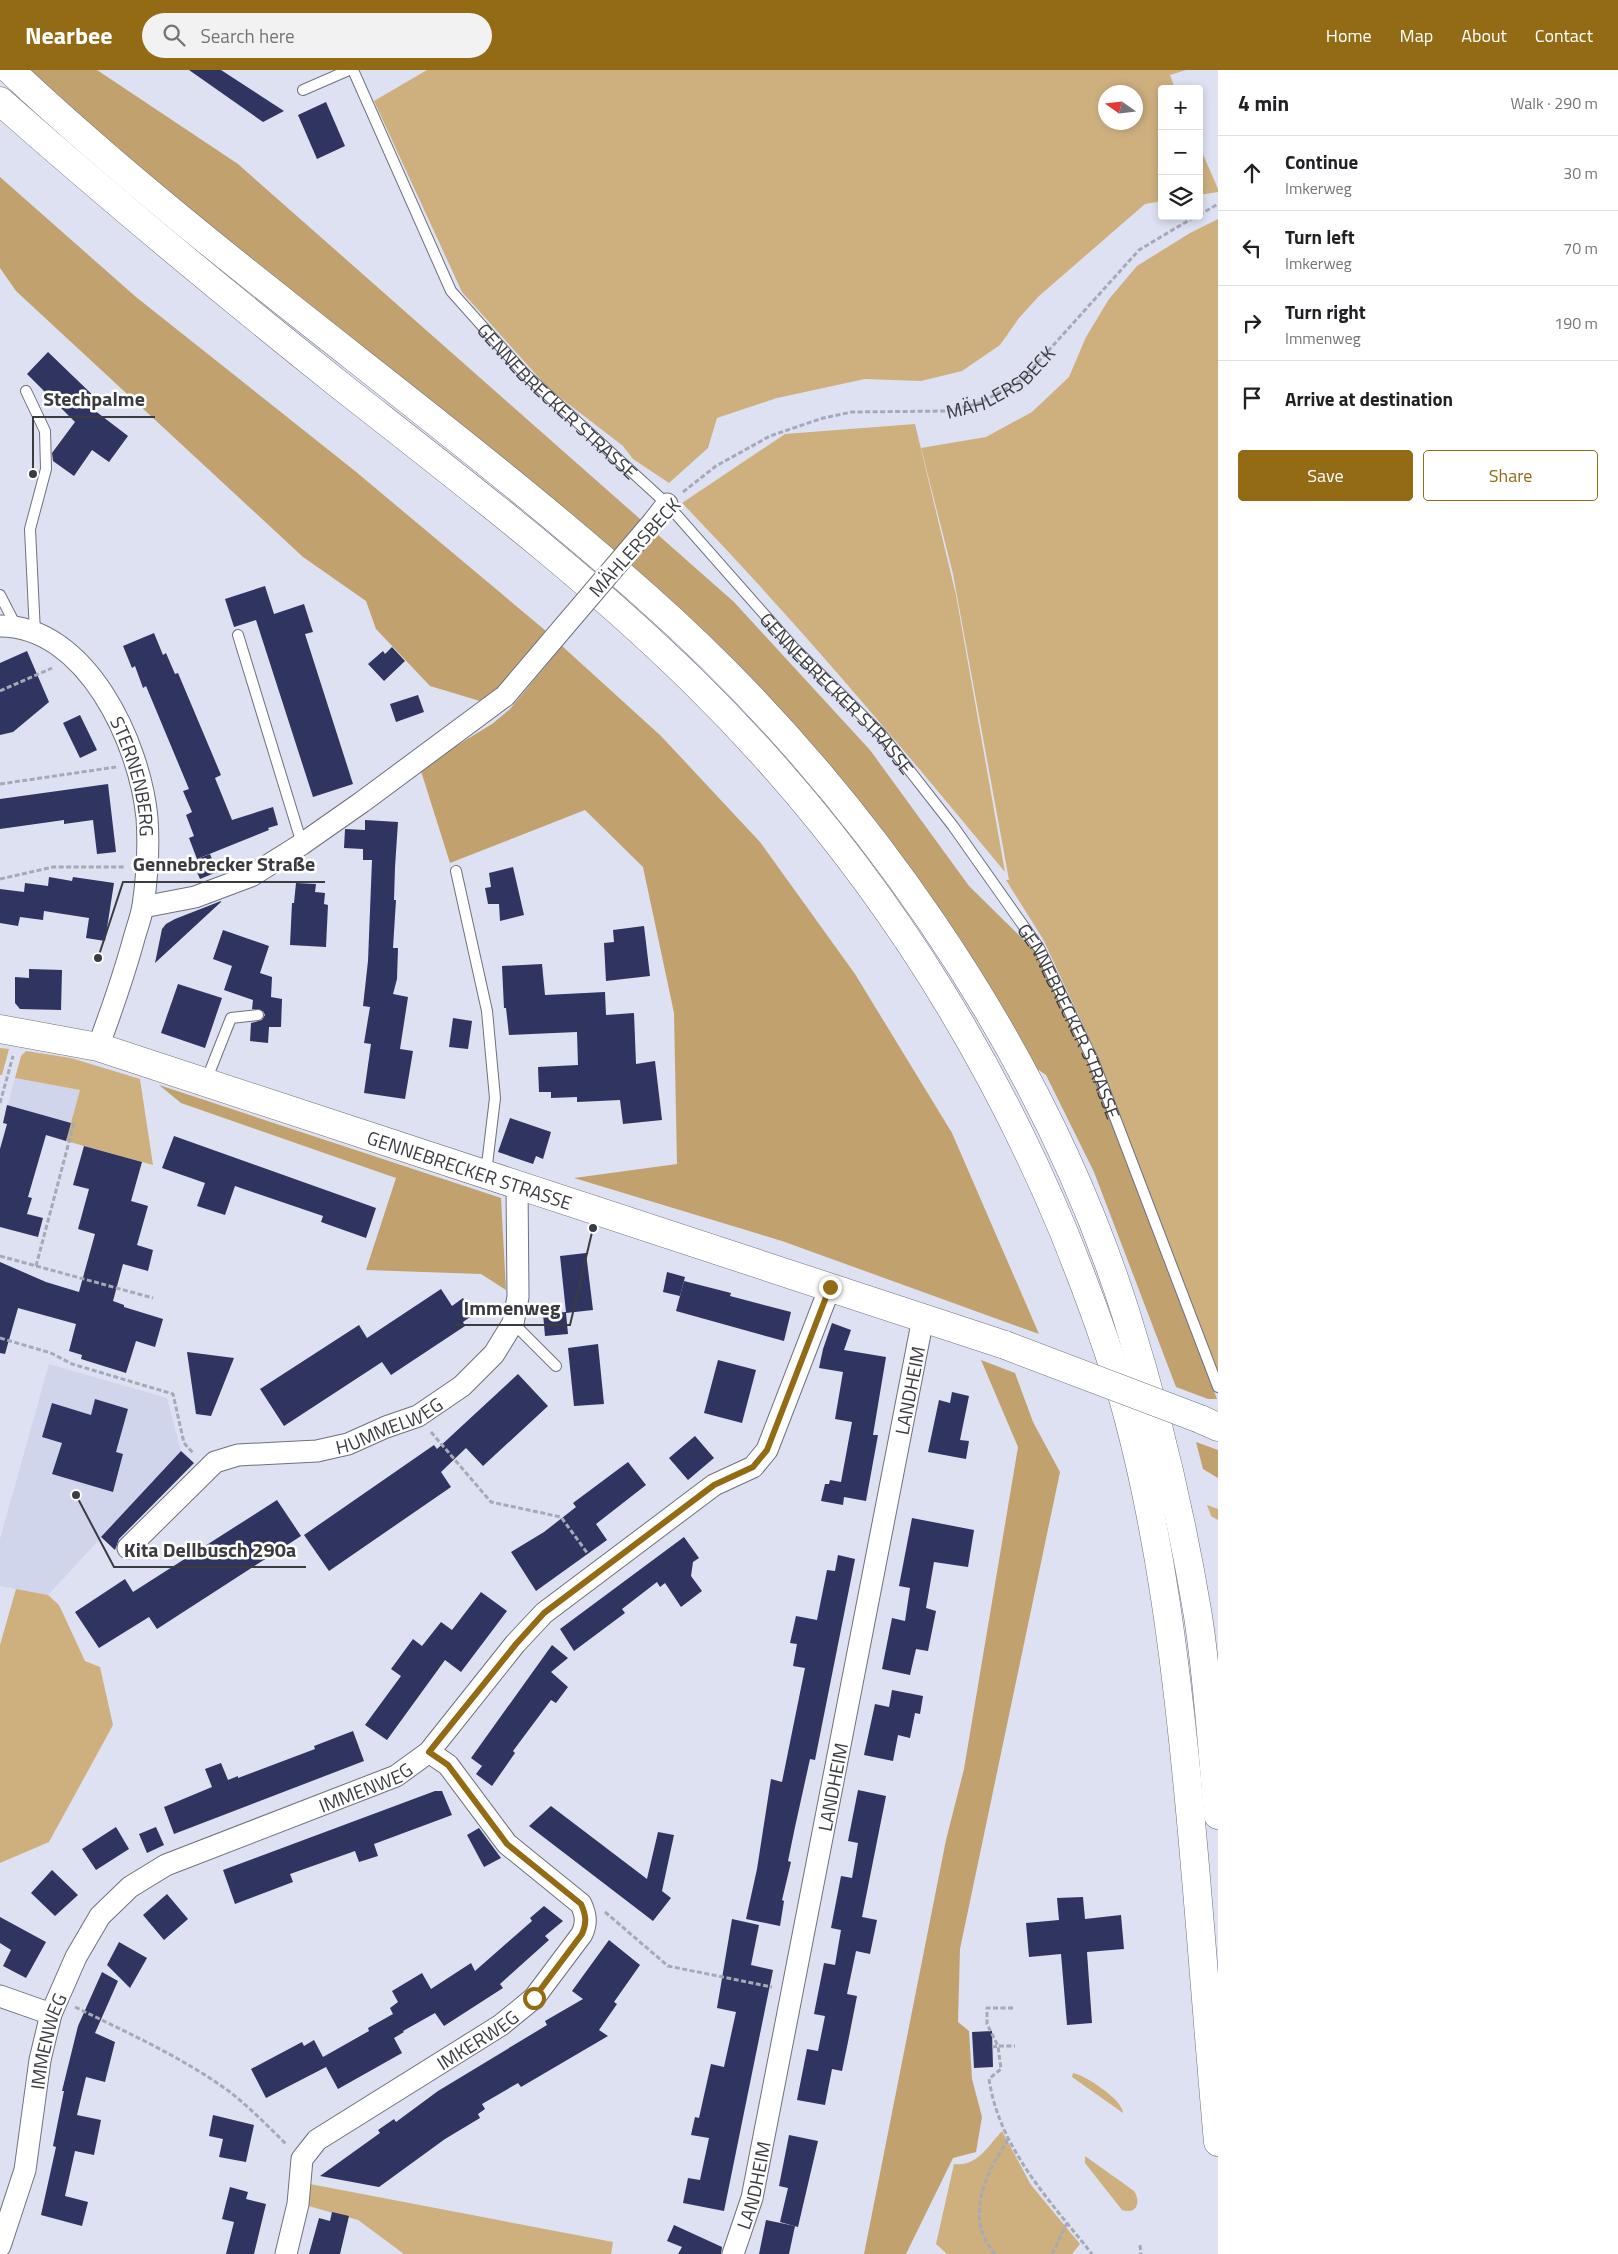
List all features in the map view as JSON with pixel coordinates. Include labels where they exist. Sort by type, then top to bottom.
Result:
[{"type":"main road","points":[[10,70],[181,221],[487,463],[655,605],[790,738],[839,796],[910,892],[989,1013],[1035,1097],[1058,1142],[1089,1215],[1125,1311],[1172,1485],[1198,1619],[1210,1719],[1218,1815]]},
{"type":"main road","points":[[0,101],[219,289],[462,480],[582,579],[692,680],[798,794],[845,852],[890,912],[962,1025],[1002,1097],[1037,1168],[1070,1247],[1113,1367],[1141,1472],[1166,1600],[1177,1676],[1218,2142]]},
{"type":"main road","name":"GENNEBRECKER STRASSE","points":[[0,1029],[98,1047],[1005,1345],[1209,1423]]},
{"type":"street","name":"MÄHLERSBECK","points":[[143,907],[195,897],[251,876],[302,844],[505,696],[667,504]]},
{"type":"street","name":"STERNENBERG","points":[[17,628],[56,644],[76,658],[96,681],[111,707],[136,764],[147,818],[143,907],[124,976],[98,1047]]},
{"type":"street","name":"HUMMELWEG","points":[[128,1548],[215,1462],[238,1455],[317,1451],[348,1444],[386,1427],[418,1416],[462,1386],[494,1354],[513,1322],[518,1297],[517,1185]]},
{"type":"street","name":"IMMENWEG","points":[[0,2246],[25,2170],[40,2060],[54,2006],[76,1957],[100,1916],[130,1887],[166,1865],[396,1776],[429,1752],[516,1644],[544,1613],[714,1485],[753,1467],[767,1450],[830,1287]]},
{"type":"street","name":"LANDHEIM","points":[[733,2254],[752,2198],[923,1318]]},
{"type":"street","points":[[429,1752],[448,1765],[507,1844],[581,1904],[586,1915]]},
{"type":"street","name":"IMKERWEG","points":[[302,2159],[317,2140],[501,2024],[534,1998],[582,1934],[586,1925],[586,1915]]},
{"type":"street","points":[[0,1996],[54,2006]]},
{"type":"street","points":[[286,2254],[298,2204],[302,2159]]},
{"type":"lane","points":[[303,90],[351,70]]},
{"type":"lane","name":"GENNEBRECKER STRASSE","points":[[351,70],[451,291],[525,374],[667,504],[794,648],[880,734],[953,826],[1039,948],[1093,1060],[1218,1388]]},
{"type":"lane","points":[[17,628],[30,529],[46,469],[45,431],[26,391]]},
{"type":"lane","points":[[0,595],[17,628]]},
{"type":"lane","points":[[238,635],[302,844]]},
{"type":"lane","points":[[456,871],[488,1021],[495,1098],[486,1174]]},
{"type":"lane","points":[[205,1082],[231,1018],[258,1015]]},
{"type":"lane","points":[[513,1322],[556,1366]]},
{"type":"path","name":"MÄHLERSBECK","points":[[1203,212],[1218,204]]},
{"type":"path","name":"MÄHLERSBECK","points":[[667,504],[716,466],[770,436],[822,418],[852,412],[947,411],[980,403],[1022,380],[1139,250],[1190,220]]},
{"type":"path","points":[[0,691],[76,658]]},
{"type":"path","points":[[0,784],[136,764]]},
{"type":"path","points":[[0,879],[53,867],[146,867]]},
{"type":"path","points":[[0,1102],[13,1056]]},
{"type":"path","points":[[36,1266],[74,1123]]},
{"type":"path","points":[[0,1256],[153,1298]]},
{"type":"path","points":[[0,1338],[51,1353],[72,1364],[173,1394],[184,1443],[198,1458]]},
{"type":"path","points":[[418,1416],[491,1502],[561,1517],[599,1570]]},
{"type":"path","points":[[586,1915],[599,1910],[607,1913],[668,1966],[793,1992]]},
{"type":"path","points":[[54,2006],[147,2042],[196,2070],[231,2093],[302,2159]]},
{"type":"path","points":[[1013,2008],[987,2008],[987,2024],[998,2046],[1002,2069],[989,2078],[992,2099],[1009,2138],[1034,2182],[1092,2254]]},
{"type":"path","points":[[992,2047],[1015,2046]]},
{"type":"path","points":[[995,2254],[987,2244],[979,2209],[982,2185],[1009,2138]]},
{"type":"path","points":[[1052,2254],[1067,2223]]},
{"type":"path","points":[[1140,2245],[1141,2254]]},
{"type":"shaded area","points":[[25,70],[97,70],[238,164],[734,602],[870,750],[969,886],[1035,951],[1089,1061],[1217,1399],[1208,1399],[1176,1387],[1094,1172],[1046,1075],[1027,1062],[827,766],[50,95]]},
{"type":"shaded area","points":[[427,70],[1186,70],[1170,75],[1174,85],[1158,85],[1158,202],[1145,204],[1039,296],[1019,318],[1000,345],[962,371],[921,381],[865,379],[777,398],[717,418],[708,448],[669,483],[633,459],[623,446],[549,389],[462,292],[374,101]]},
{"type":"shaded area","points":[[1203,154],[1218,189],[1218,192],[1203,194]]},
{"type":"shaded area","points":[[0,177],[136,297],[355,471],[546,631],[496,689],[480,701],[430,686],[376,629],[366,601],[303,557],[16,291],[0,268]]},
{"type":"shaded area","points":[[1218,219],[1218,1377],[1095,1051],[1043,939],[1006,880],[1009,880],[953,574],[921,448],[986,437],[1032,412],[1069,377],[1086,337],[1109,299],[1137,266],[1190,233]]},
{"type":"shaded area","points":[[915,424],[956,595],[1005,872],[847,684],[682,503],[785,434]]},
{"type":"shaded area","points":[[562,646],[661,736],[760,842],[855,974],[952,1133],[1039,1334],[782,1241],[574,1178],[677,1164],[674,1013],[643,867],[585,810],[450,863],[420,768],[492,724],[510,709]]},
{"type":"shaded area","points":[[0,1048],[9,1049],[2,1075],[0,1075]]},
{"type":"shaded area","points":[[26,1051],[71,1058],[140,1079],[153,1165],[66,1141],[80,1090],[15,1078],[21,1056]]},
{"type":"shaded area","points":[[15,1078],[80,1090],[66,1141],[3,1123]]},
{"type":"shaded area","points":[[159,1085],[501,1198],[506,1290],[481,1274],[366,1270],[396,1178],[181,1103]]},
{"type":"shaded area","points":[[981,1360],[1015,1373],[1033,1422],[1060,1472],[960,1949],[958,2022],[969,2031],[972,2079],[982,2117],[976,2152],[953,2158],[906,2254],[864,2254],[946,1840],[964,1769],[1018,1447]]},
{"type":"shaded area","points":[[49,1364],[167,1398],[181,1451],[48,1595],[0,1586],[0,1539]]},
{"type":"shaded area","points":[[1196,1442],[1218,1450],[1218,1478],[1203,1469]]},
{"type":"shaded area","points":[[1207,1505],[1218,1509],[1218,1520],[1211,1516]]},
{"type":"shaded area","points":[[16,1589],[48,1595],[59,1605],[85,1661],[100,1667],[113,1725],[49,1842],[0,1863],[0,1645]]},
{"type":"shaded area","points":[[1073,2073],[1086,2078],[1110,2095],[1117,2102],[1123,2113],[1072,2077]]},
{"type":"shaded area","points":[[1002,2131],[1031,2185],[1080,2244],[1072,2254],[947,2254],[936,2244],[954,2164],[962,2164],[976,2159]]},
{"type":"shaded area","points":[[1085,2156],[1134,2191],[1137,2203],[1134,2209],[1131,2211],[1122,2210],[1085,2163]]},
{"type":"shaded area","points":[[310,2184],[613,2242],[611,2254],[404,2254],[358,2220],[305,2205]]},
{"type":"building","points":[[189,70],[221,70],[284,111],[263,122]]},
{"type":"building","points":[[326,102],[345,146],[317,159],[298,115]]},
{"type":"building","points":[[48,352],[101,403],[94,410],[128,436],[109,462],[92,450],[74,476],[53,461],[52,453],[75,422],[27,374]]},
{"type":"building","points":[[265,586],[274,614],[304,604],[313,632],[305,634],[353,784],[313,797],[256,620],[234,627],[225,599]]},
{"type":"building","points":[[154,633],[163,655],[166,653],[175,674],[178,673],[221,775],[215,778],[232,820],[273,807],[278,825],[197,859],[189,838],[194,836],[186,815],[192,812],[183,791],[189,789],[146,686],[143,688],[135,666],[132,668],[123,646]]},
{"type":"building","points":[[392,647],[405,661],[384,681],[368,664],[383,651],[385,654]]},
{"type":"building","points":[[27,651],[49,702],[13,732],[0,735],[0,663]]},
{"type":"building","points":[[418,695],[424,712],[396,722],[390,704]]},
{"type":"building","points":[[80,715],[97,750],[80,758],[63,723]]},
{"type":"building","points":[[108,784],[116,852],[97,854],[93,820],[64,824],[64,820],[0,829],[0,799]]},
{"type":"building","points":[[365,820],[398,822],[393,948],[398,948],[397,979],[393,994],[408,997],[400,1049],[413,1051],[405,1099],[364,1093],[371,1044],[364,1043],[370,1007],[363,1006],[368,961],[372,860],[363,860],[363,849],[344,848],[345,829],[365,830]]},
{"type":"building","points":[[210,854],[217,872],[200,879],[192,861]]},
{"type":"building","points":[[513,867],[524,915],[500,921],[499,904],[488,904],[485,888],[491,887],[489,873]]},
{"type":"building","points":[[49,877],[72,881],[73,877],[114,883],[105,941],[86,938],[89,918],[44,911],[43,920],[20,917],[18,926],[0,923],[0,889],[24,892],[25,883],[48,886]]},
{"type":"building","points":[[296,883],[316,884],[315,892],[325,893],[324,904],[328,905],[326,947],[290,945],[292,903],[294,903]]},
{"type":"building","points":[[221,901],[155,963],[162,929],[166,924]]},
{"type":"building","points":[[644,926],[650,976],[606,981],[604,943],[614,942],[613,930]]},
{"type":"building","points":[[223,930],[269,946],[260,973],[272,977],[271,997],[282,999],[281,1027],[269,1027],[268,1043],[250,1041],[251,1023],[262,1020],[265,1015],[263,1011],[252,1009],[253,1000],[224,990],[232,966],[213,959]]},
{"type":"building","points":[[542,964],[545,995],[605,992],[606,1015],[634,1013],[636,1064],[655,1061],[662,1120],[623,1124],[620,1100],[577,1102],[577,1097],[551,1098],[551,1092],[539,1092],[538,1067],[578,1065],[577,1032],[509,1035],[506,1008],[504,1008],[502,966]]},
{"type":"building","points":[[29,969],[62,970],[61,1010],[20,1009],[15,1003],[15,977],[29,978]]},
{"type":"building","points":[[178,984],[222,998],[205,1048],[161,1033]]},
{"type":"building","points":[[453,1018],[472,1021],[468,1049],[449,1047]]},
{"type":"building","points":[[7,1105],[71,1123],[66,1141],[46,1135],[28,1197],[32,1198],[27,1214],[43,1218],[38,1237],[0,1227],[0,1149],[7,1124],[3,1123]]},
{"type":"building","points":[[510,1118],[551,1132],[543,1159],[536,1156],[533,1164],[498,1152]]},
{"type":"building","points":[[174,1136],[376,1208],[366,1238],[321,1222],[323,1216],[235,1186],[225,1215],[197,1206],[205,1183],[162,1168]]},
{"type":"building","points":[[84,1146],[142,1162],[131,1201],[148,1206],[137,1245],[153,1250],[148,1271],[123,1264],[113,1301],[124,1305],[124,1307],[163,1319],[155,1347],[136,1341],[126,1373],[81,1359],[82,1355],[69,1351],[76,1324],[18,1308],[5,1354],[0,1353],[0,1262],[46,1282],[79,1292],[95,1234],[78,1229],[89,1189],[73,1185]]},
{"type":"building","points":[[586,1253],[593,1310],[566,1313],[568,1334],[545,1336],[543,1314],[566,1312],[560,1256]]},
{"type":"building","points":[[667,1272],[685,1277],[680,1296],[663,1292]]},
{"type":"building","points":[[684,1281],[731,1293],[730,1296],[791,1312],[784,1341],[676,1311]]},
{"type":"building","points":[[441,1289],[452,1306],[463,1298],[473,1315],[463,1322],[465,1326],[391,1375],[382,1362],[284,1426],[260,1389],[359,1325],[367,1338]]},
{"type":"building","points":[[832,1323],[851,1330],[844,1350],[886,1357],[873,1435],[878,1435],[866,1501],[844,1497],[843,1505],[821,1501],[825,1484],[829,1484],[830,1480],[841,1482],[852,1422],[835,1419],[843,1372],[819,1368]]},
{"type":"building","points":[[598,1344],[604,1404],[574,1406],[568,1348]]},
{"type":"building","points":[[187,1352],[234,1358],[211,1416],[196,1414]]},
{"type":"building","points":[[718,1360],[756,1370],[742,1423],[704,1413]]},
{"type":"building","points":[[518,1374],[548,1406],[483,1466],[466,1448],[441,1472],[451,1487],[329,1571],[304,1535],[434,1445],[437,1449]]},
{"type":"building","points":[[952,1392],[969,1396],[960,1440],[969,1441],[966,1459],[928,1452],[939,1400],[950,1403]]},
{"type":"building","points":[[95,1399],[128,1409],[116,1452],[123,1454],[113,1492],[52,1474],[62,1443],[42,1437],[52,1403],[91,1415]]},
{"type":"building","points":[[695,1436],[714,1458],[688,1480],[669,1458]]},
{"type":"building","points":[[181,1451],[194,1463],[119,1539],[115,1550],[101,1537]]},
{"type":"building","points":[[628,1462],[646,1485],[596,1524],[607,1540],[536,1591],[511,1552],[544,1532],[576,1507],[573,1503]]},
{"type":"building","points":[[277,1500],[301,1536],[157,1629],[149,1617],[99,1648],[75,1612],[125,1579],[133,1592]]},
{"type":"building","points":[[912,1518],[974,1530],[968,1567],[934,1562],[926,1608],[936,1611],[928,1651],[916,1649],[910,1675],[882,1669],[892,1618],[905,1621],[910,1588],[899,1586]]},
{"type":"building","points":[[684,1537],[699,1558],[693,1562],[691,1576],[702,1591],[681,1607],[665,1583],[660,1587],[657,1582],[622,1609],[625,1613],[574,1651],[560,1629]]},
{"type":"building","points":[[838,1555],[855,1559],[815,1760],[810,1759],[788,1861],[791,1862],[782,1900],[784,1901],[780,1926],[746,1919],[757,1869],[771,1779],[782,1782],[805,1668],[793,1666],[797,1644],[790,1643],[796,1616],[817,1620],[827,1570],[835,1571]]},
{"type":"building","points":[[481,1592],[507,1611],[461,1672],[445,1660],[387,1740],[365,1725],[401,1676],[391,1669],[413,1639],[422,1646],[441,1622],[452,1630]]},
{"type":"building","points":[[552,1645],[568,1658],[551,1672],[568,1687],[556,1703],[551,1700],[513,1751],[515,1753],[492,1786],[476,1774],[482,1766],[471,1758]]},
{"type":"building","points":[[892,1690],[923,1696],[920,1714],[915,1713],[910,1738],[898,1735],[893,1761],[864,1755],[875,1704],[889,1707]]},
{"type":"building","points":[[353,1731],[364,1761],[174,1834],[164,1807],[212,1787],[205,1769],[221,1763],[228,1780],[238,1776],[238,1778],[315,1749],[314,1746]]},
{"type":"building","points":[[858,1790],[886,1796],[862,1917],[877,1920],[870,1954],[856,1951],[847,1994],[857,1996],[849,2037],[842,2071],[832,2069],[825,2105],[797,2100],[807,2049],[818,2051],[825,2016],[814,2014],[824,1963],[835,1965],[841,1930],[831,1928],[841,1876],[852,1878],[858,1843],[848,1841]]},
{"type":"building","points":[[435,1791],[442,1791],[452,1815],[374,1844],[378,1856],[359,1862],[355,1851],[290,1874],[293,1882],[235,1904],[223,1870]]},
{"type":"building","points":[[551,1806],[647,1879],[658,1832],[674,1835],[662,1891],[671,1898],[653,1921],[529,1826]]},
{"type":"building","points":[[116,1827],[129,1849],[96,1870],[82,1849]]},
{"type":"building","points":[[156,1827],[164,1845],[147,1853],[139,1834]]},
{"type":"building","points":[[479,1828],[501,1858],[484,1867],[467,1835]]},
{"type":"building","points":[[52,1870],[78,1895],[55,1916],[31,1893]]},
{"type":"building","points":[[167,1894],[188,1919],[164,1940],[143,1915]]},
{"type":"building","points":[[1083,1897],[1085,1919],[1121,1915],[1124,1949],[1087,1952],[1092,2023],[1067,2025],[1061,1954],[1029,1957],[1026,1923],[1059,1920],[1057,1898]]},
{"type":"building","points":[[544,1906],[563,1921],[545,1936],[549,1940],[500,1984],[503,1988],[444,2026],[435,2013],[403,2031],[394,2038],[402,2053],[338,2089],[326,2067],[266,2098],[251,2069],[302,2042],[304,2046],[314,2040],[323,2057],[369,2031],[368,2028],[393,2014],[390,2008],[398,2002],[392,1991],[422,1973],[431,1989],[471,1963],[475,1971],[532,1921],[530,1918]]},
{"type":"building","points":[[0,1917],[46,1942],[26,1978],[3,1966],[11,1950],[0,1943]]},
{"type":"building","points":[[732,1919],[759,1925],[751,1965],[773,1970],[724,2211],[683,2203],[688,2178],[700,2180],[709,2138],[691,2135],[695,2117],[699,2118],[711,2064],[724,2067],[736,2012],[717,2008]]},
{"type":"building","points":[[609,1940],[640,1965],[614,2002],[617,2004],[599,2030],[608,2036],[521,2087],[518,2083],[482,2104],[485,2109],[478,2114],[480,2118],[445,2139],[379,2187],[320,2176],[380,2133],[378,2130],[394,2119],[396,2122],[438,2091],[547,2025],[545,2021],[583,1999],[572,1991]]},
{"type":"building","points":[[119,1942],[147,1958],[130,1988],[107,1965]]},
{"type":"building","points":[[102,1972],[118,1981],[95,2033],[115,2042],[105,2082],[86,2077],[77,2115],[101,2120],[94,2155],[75,2151],[65,2196],[88,2202],[82,2226],[41,2215],[56,2147],[53,2146],[64,2091],[62,2091],[78,2026]]},
{"type":"building","points":[[992,2031],[993,2067],[974,2068],[972,2032]]},
{"type":"building","points":[[213,2115],[254,2125],[246,2162],[219,2157],[223,2139],[209,2136]]},
{"type":"building","points":[[789,2135],[818,2141],[798,2227],[780,2222],[788,2188],[779,2186]]},
{"type":"building","points":[[230,2187],[248,2192],[246,2199],[266,2204],[254,2254],[226,2254],[234,2222],[222,2219]]},
{"type":"building","points":[[332,2212],[349,2216],[340,2254],[309,2254],[319,2218],[330,2221]]},
{"type":"building","points":[[766,2220],[795,2226],[789,2254],[759,2254]]},
{"type":"building","points":[[674,2225],[722,2247],[721,2254],[678,2254],[682,2247],[667,2241]]},
{"type":"place","name":"Stechpalme","points":[[33,474]]},
{"type":"place","name":"Gennebrecker Straße","points":[[98,958]]},
{"type":"place","name":"Immenweg","points":[[593,1228]]},
{"type":"place","name":"Kita Dellbusch 290a","points":[[76,1495]]},
{"type":"route","points":[[534,1998],[582,1934],[586,1925],[586,1915],[581,1904],[507,1844],[448,1765],[429,1752],[516,1644],[544,1613],[714,1485],[753,1467],[767,1450],[830,1287]]}]
